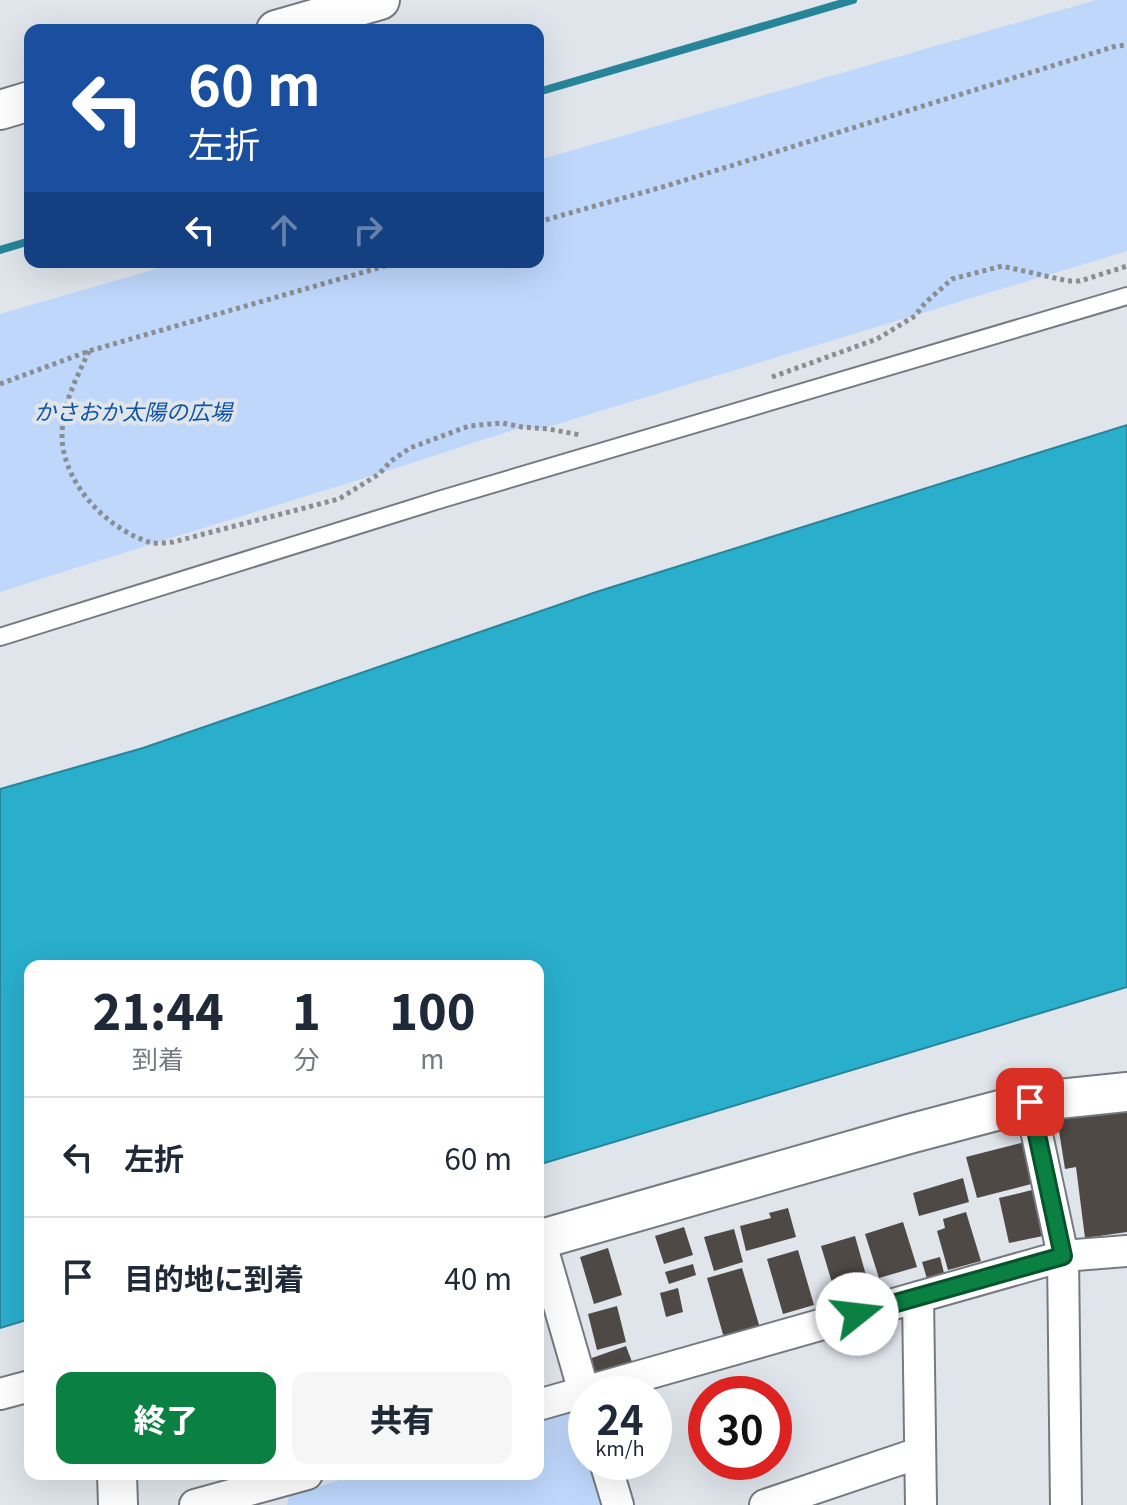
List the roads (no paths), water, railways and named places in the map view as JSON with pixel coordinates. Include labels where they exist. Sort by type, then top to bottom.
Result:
[{"type":"street","points":[[297,24],[380,0]]},
{"type":"street","points":[[0,110],[24,103]]},
{"type":"street","points":[[544,1239],[1030,1102],[1127,1092]]},
{"type":"street","points":[[1030,1102],[1063,1256],[1066,1505]]},
{"type":"street","points":[[650,1376],[1063,1256],[1127,1251]]},
{"type":"street","points":[[544,1257],[579,1376]]},
{"type":"street","points":[[918,1297],[921,1505]]},
{"type":"street","points":[[0,1394],[24,1388]]},
{"type":"street","points":[[544,1404],[568,1399]]},
{"type":"street","points":[[771,1504],[919,1453]]},
{"type":"street","points":[[117,1480],[118,1505]]},
{"type":"street","points":[[195,1505],[270,1495],[296,1480]]},
{"type":"street","points":[[610,1480],[618,1505]]},
{"type":"lane","points":[[0,637],[442,499],[1127,296]]},
{"type":"water","points":[[1127,425],[1127,987],[544,1163],[544,960],[24,960],[24,1321],[0,1328],[0,789],[143,748],[593,593]]},
{"type":"waterway","points":[[544,90],[853,0]]},
{"type":"waterway","points":[[0,250],[24,243]]},
{"type":"park label","name":"かさおか太陽の広場","points":[[133,412]]}]
